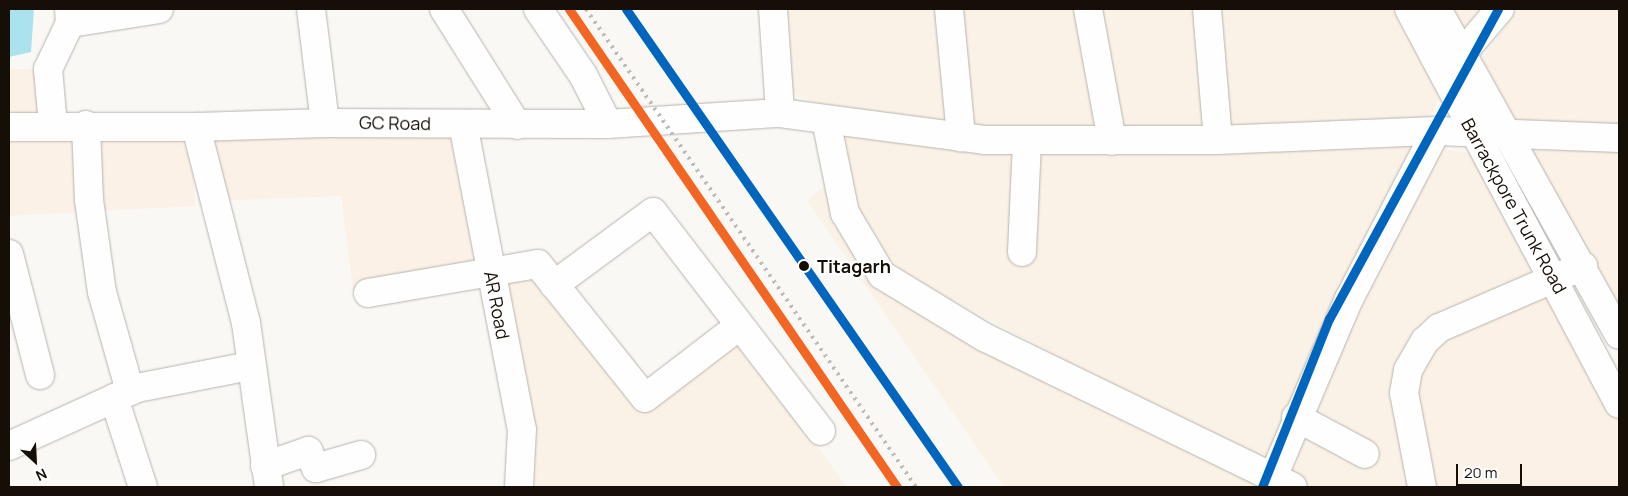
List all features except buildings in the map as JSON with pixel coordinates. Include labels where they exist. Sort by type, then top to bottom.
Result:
[{"type":"street","points":[[53,126],[48,69],[70,16],[159,9]]},
{"type":"street","points":[[311,9],[325,123]]},
{"type":"street","points":[[444,9],[517,125]]},
{"type":"street","points":[[538,9],[583,75],[608,124]]},
{"type":"street","points":[[773,9],[780,113]]},
{"type":"street","points":[[949,9],[961,137]]},
{"type":"street","points":[[1088,9],[1112,141]]},
{"type":"street","points":[[1207,9],[1218,140]]},
{"type":"street","name":"Barrackpore Trunk Road","points":[[1409,9],[1472,132],[1554,280],[1619,404]]},
{"type":"street","name":"Barrackpore Trunk Road","points":[[1437,9],[1504,132],[1583,266],[1619,334]]},
{"type":"street","points":[[1461,55],[1500,9]]},
{"type":"street","name":"GC Road","points":[[9,127],[86,125],[196,127],[325,123],[608,124],[780,113],[961,137],[1027,140],[1218,140],[1436,131],[1504,132],[1619,138]]},
{"type":"street","points":[[826,120],[845,213],[882,275],[984,338],[1283,482],[1296,418],[1349,299],[1436,131]]},
{"type":"street","name":"AR Road","points":[[463,124],[522,429],[519,487]]},
{"type":"street","points":[[86,125],[90,200],[102,292],[122,395],[143,487]]},
{"type":"street","points":[[196,127],[246,322],[250,366],[267,477],[308,451],[316,468],[361,454]]},
{"type":"street","points":[[1022,252],[1027,140]]},
{"type":"street","points":[[554,285],[653,212],[738,327],[821,430]]},
{"type":"street","points":[[9,254],[40,375]]},
{"type":"street","points":[[368,293],[538,264],[645,398],[738,327]]},
{"type":"street","points":[[1422,487],[1404,393],[1408,370],[1425,342],[1439,328],[1583,266]]},
{"type":"street","points":[[9,446],[122,395],[250,366]]},
{"type":"street","points":[[1296,418],[1365,454]]},
{"type":"shaded area","points":[[780,9],[1414,9],[1449,77],[1425,127],[989,132],[831,112],[787,91]]},
{"type":"shaded area","points":[[1442,9],[1485,9],[1460,43]]},
{"type":"shaded area","points":[[1518,9],[1619,9],[1619,131],[1504,132],[1472,72]]},
{"type":"shaded area","points":[[9,69],[48,69],[49,119],[9,120]]},
{"type":"shaded area","points":[[454,129],[479,266],[353,291],[341,196],[214,201],[210,136]]},
{"type":"shaded area","points":[[836,129],[984,153],[1154,155],[1414,145],[1488,155],[1552,267],[1427,324],[1426,376],[1398,389],[1416,487],[1302,487],[890,267],[852,213]]},
{"type":"shaded area","points":[[191,135],[195,206],[9,216],[9,136]]},
{"type":"shaded area","points":[[1516,150],[1619,152],[1619,343]]},
{"type":"shaded area","points":[[823,187],[881,282],[1261,487],[1004,487],[807,201]]},
{"type":"shaded area","points":[[1552,267],[1619,392],[1619,487],[1416,487],[1398,389],[1427,324]]},
{"type":"shaded area","points":[[535,269],[647,407],[740,339],[847,487],[524,487],[494,276]]},
{"type":"water","points":[[9,9],[34,9],[31,52],[9,57]]},
{"type":"railway","points":[[569,9],[897,487]]},
{"type":"railway","points":[[586,9],[916,487]]},
{"type":"railway","points":[[1262,487],[1329,319],[1498,9]]},
{"type":"transit line","points":[[569,9],[897,487]]},
{"type":"transit line","points":[[626,9],[958,487]]},
{"type":"transit line","points":[[1262,487],[1329,319],[1498,9]]},
{"type":"place","name":"Titagarh","points":[[804,266]]}]
